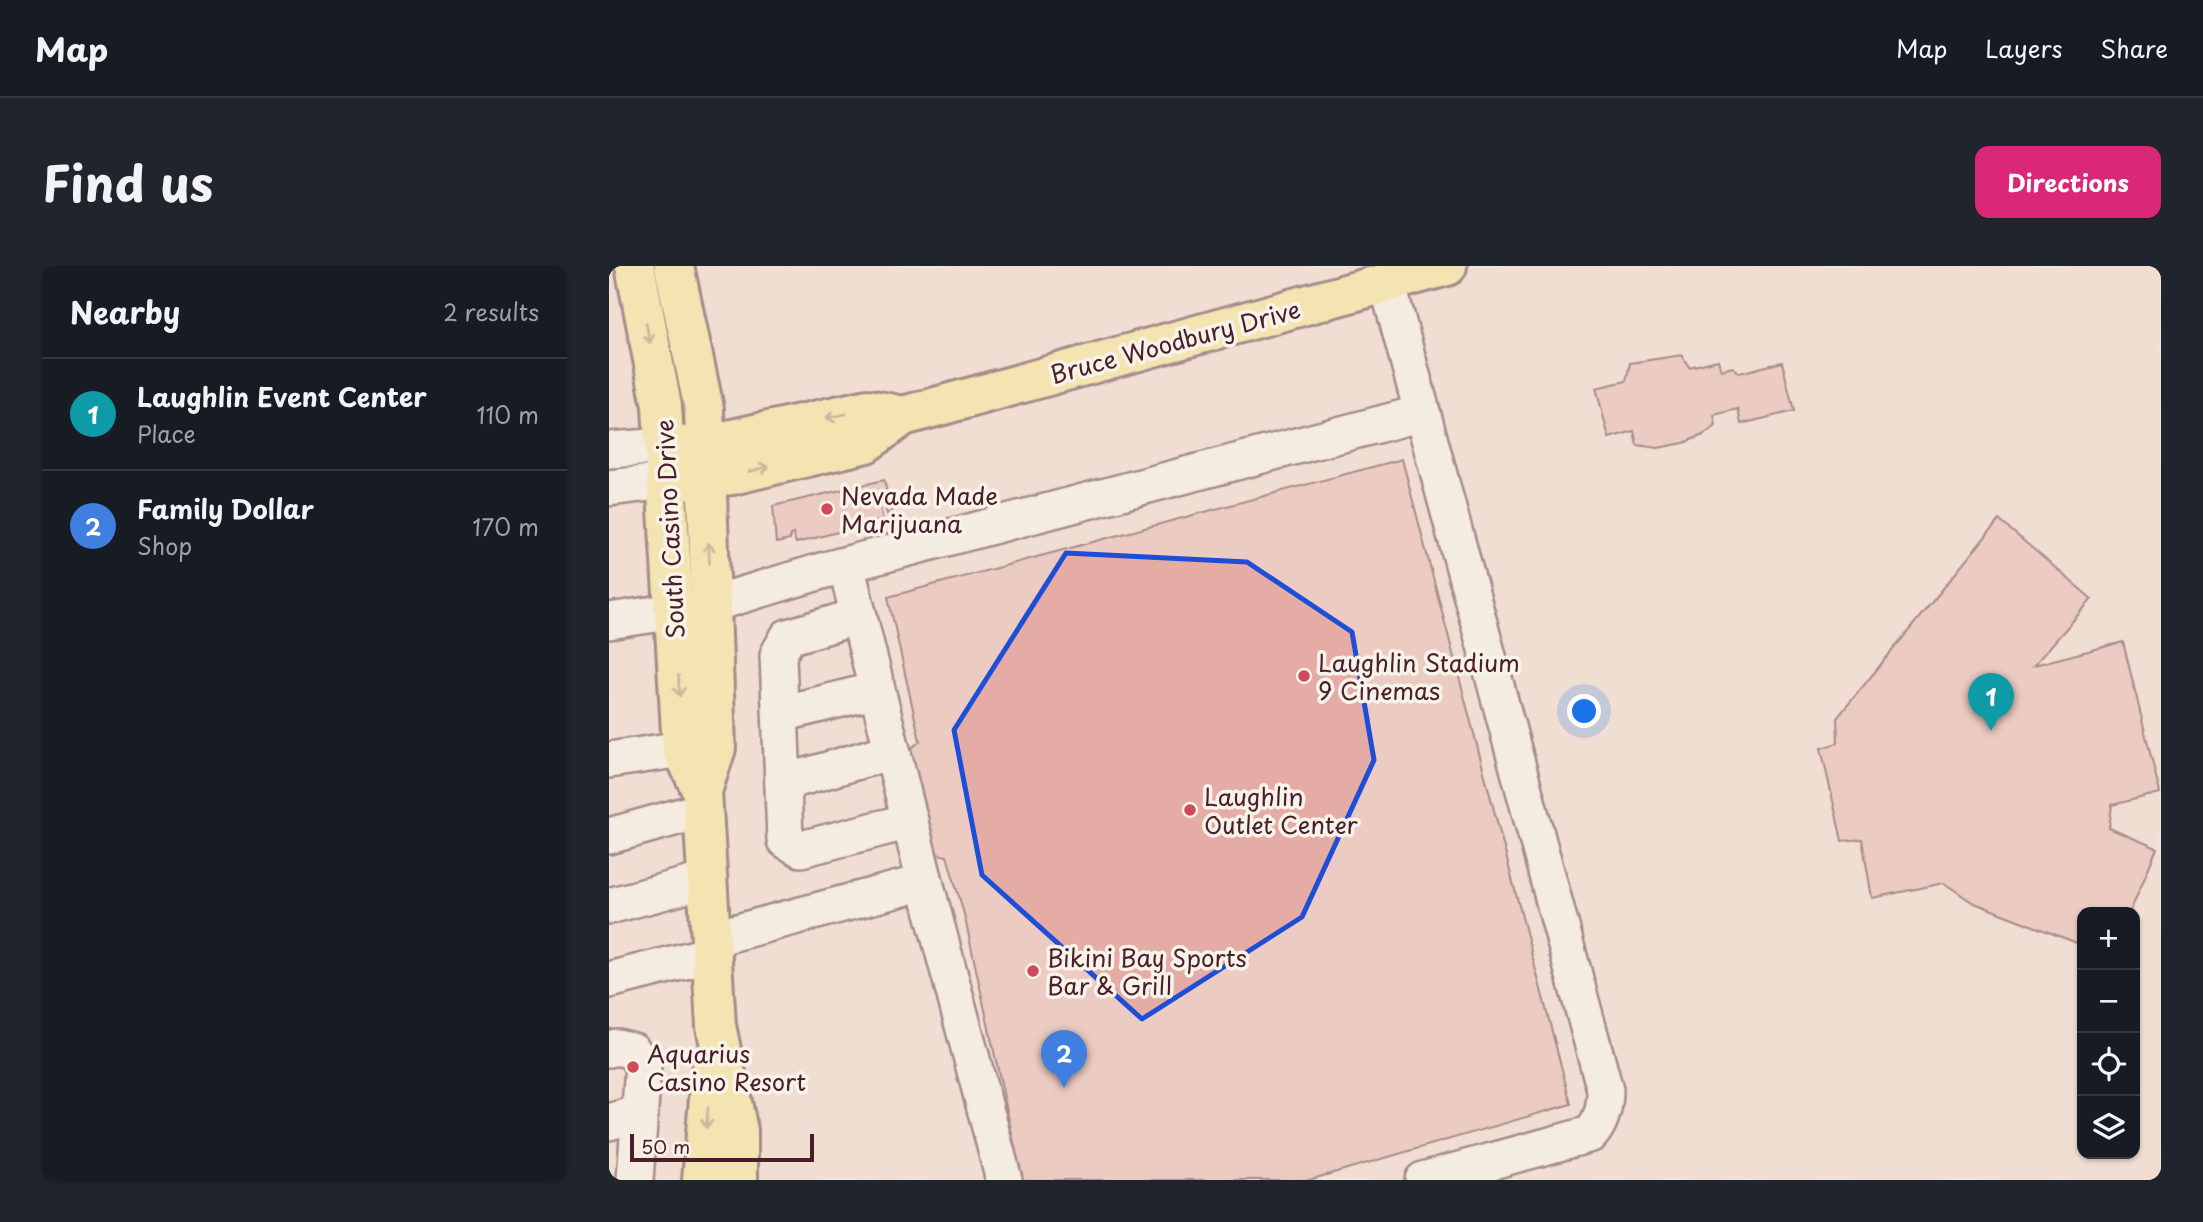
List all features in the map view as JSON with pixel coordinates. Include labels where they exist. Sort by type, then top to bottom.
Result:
[{"type":"main road","name":"South Casino Drive","points":[[635,266],[662,406],[682,749],[702,801],[716,1026],[738,1131],[738,1180]]},
{"type":"main road","name":"South Casino Drive","points":[[674,266],[704,409],[716,748],[702,801]]},
{"type":"main road","name":"Bruce Woodbury Drive","points":[[667,464],[705,461],[868,409],[902,416],[1447,266]]},
{"type":"main road","name":"South Casino Drive","points":[[702,1180],[716,1026]]},
{"type":"street","points":[[1387,282],[1601,1077],[1605,1103],[1598,1126],[1591,1134],[1423,1180]]},
{"type":"street","points":[[712,604],[846,565],[1422,413]]},
{"type":"street","points":[[609,450],[667,464]]},
{"type":"street","points":[[609,488],[667,464]]},
{"type":"street","points":[[846,565],[925,882],[1004,1180]]},
{"type":"street","points":[[609,621],[674,611]]},
{"type":"street","points":[[859,616],[788,637],[778,655],[785,840],[801,849],[910,821]]},
{"type":"street","points":[[781,714],[877,690]]},
{"type":"street","points":[[609,760],[682,749]]},
{"type":"street","points":[[783,783],[892,751]]},
{"type":"street","points":[[609,836],[702,801]]},
{"type":"street","points":[[609,906],[707,880]]},
{"type":"street","points":[[609,980],[925,882]]},
{"type":"street","points":[[609,1049],[617,1047],[633,1051],[643,1066],[624,1118],[635,1180]]},
{"type":"highlighted area","points":[[1066,553],[1247,562],[1352,632],[1374,760],[1302,917],[1142,1019],[982,875],[954,730]]},
{"type":"shaded area","points":[[609,266],[2161,266],[2161,1180],[609,1180]]},
{"type":"building","points":[[1682,355],[1689,367],[1718,360],[1721,370],[1733,367],[1740,373],[1782,362],[1794,411],[1741,424],[1738,409],[1714,415],[1716,426],[1703,435],[1684,443],[1658,448],[1637,445],[1634,431],[1609,438],[1596,388],[1626,381],[1630,363]]},
{"type":"building","name":"Laughlin Outlet Center","points":[[1402,459],[1571,1104],[1309,1180],[1022,1180],[964,914],[947,856],[910,848],[889,831],[884,789],[902,757],[920,741],[888,597]]},
{"type":"building","name":"Nevada Made Marijuana","points":[[884,480],[892,513],[887,514],[882,497],[878,498],[883,520],[796,543],[793,534],[790,535],[790,540],[776,543],[773,506]]},
{"type":"building","points":[[1999,520],[2092,599],[2034,665],[2123,642],[2160,793],[2112,805],[2109,828],[2157,848],[2132,907],[2077,907],[2077,943],[1972,902],[1944,883],[1872,898],[1862,839],[1842,841],[1821,748],[1838,743],[1837,718]]},
{"type":"place","name":"Nevada Made Marijuana","points":[[827,509]]},
{"type":"place","name":"Laughlin Stadium 9 Cinemas","points":[[1304,676]]},
{"type":"place","name":"Laughlin Event Center","points":[[1991,731]]},
{"type":"place","name":"Laughlin Outlet Center","points":[[1190,810]]},
{"type":"place","name":"Bikini Bay Sports Bar & Grill","points":[[1033,971]]},
{"type":"place","name":"Aquarius Casino Resort","points":[[633,1067]]},
{"type":"place","name":"Family Dollar","points":[[1064,1088]]}]
